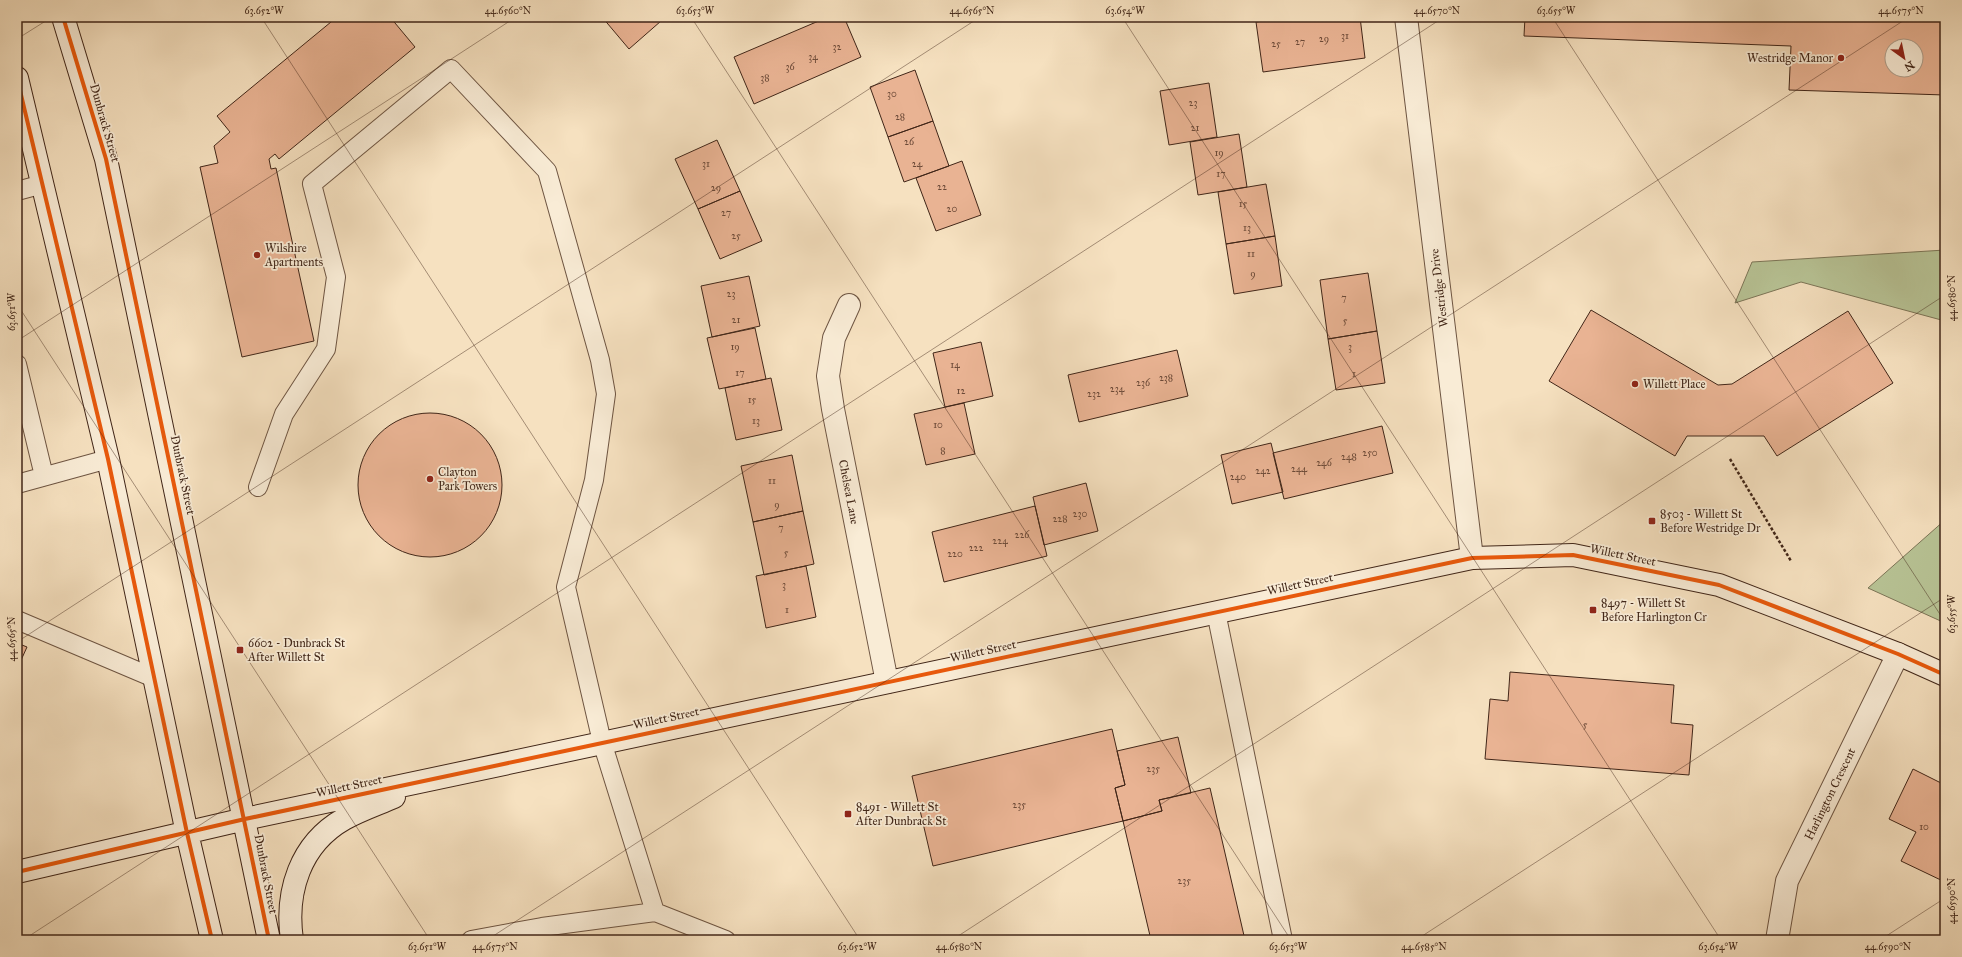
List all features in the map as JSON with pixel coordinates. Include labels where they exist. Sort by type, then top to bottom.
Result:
[{"type":"street","name":"Dunbrack Street","points":[[63,17],[106,159],[270,940]]},
{"type":"street","name":"Westridge Drive","points":[[1406,17],[1472,558]]},
{"type":"street","points":[[17,78],[108,459],[187,833],[212,940]]},
{"type":"street","name":"Chelsea Lane","points":[[849,305],[834,338],[828,376],[833,409],[887,682]]},
{"type":"street","name":"Willett Street","points":[[17,872],[245,819],[1472,558],[1573,555],[1719,586],[1898,654],[1945,675]]},
{"type":"street","name":"Harlington Crescent","points":[[1777,940],[1787,881],[1898,654]]},
{"type":"street","points":[[292,940],[289,920],[292,888],[303,861],[320,837],[344,819],[434,779]]},
{"type":"lane","points":[[258,488],[284,414],[326,348],[336,277],[312,184],[451,69],[547,171],[600,360],[606,394],[594,480],[566,587],[602,742],[655,912]]},
{"type":"lane","points":[[17,191],[43,184]]},
{"type":"lane","points":[[17,364],[44,476]]},
{"type":"lane","points":[[17,484],[108,459]]},
{"type":"lane","points":[[1216,612],[1283,940]]},
{"type":"lane","points":[[17,620],[154,678]]},
{"type":"lane","points":[[471,940],[542,927],[655,912],[726,940]]},
{"type":"path","points":[[1730,459],[1791,561]]},
{"type":"green space","points":[[1945,250],[1945,321],[1801,282],[1735,303],[1752,262]]},
{"type":"green space","points":[[1945,520],[1945,623],[1868,588]]},
{"type":"building","name":"Wilshire Apartments","points":[[337,17],[390,17],[415,47],[279,159],[275,154],[269,159],[271,169],[276,168],[314,341],[242,357],[200,167],[218,163],[214,146],[230,132],[217,116]]},
{"type":"building","points":[[602,17],[657,17],[661,21],[629,49]]},
{"type":"building","points":[[828,17],[844,17],[861,57],[754,104],[734,57]]},
{"type":"building","points":[[1297,17],[1360,17],[1365,58],[1263,72],[1256,22]]},
{"type":"building","name":"Westridge Manor","points":[[1525,17],[1945,17],[1945,95],[1789,90],[1791,46],[1524,36]]},
{"type":"building","points":[[915,70],[933,121],[888,137],[870,87]]},
{"type":"building","points":[[1209,83],[1217,137],[1169,145],[1160,91]]},
{"type":"building","points":[[933,121],[949,166],[904,182],[888,137]]},
{"type":"building","points":[[1239,134],[1247,187],[1198,195],[1190,142]]},
{"type":"building","points":[[717,140],[740,191],[698,209],[675,159]]},
{"type":"building","points":[[962,161],[981,215],[936,231],[916,178]]},
{"type":"building","points":[[1266,184],[1275,236],[1226,244],[1218,192]]},
{"type":"building","points":[[740,191],[762,241],[720,259],[698,209]]},
{"type":"building","points":[[1275,236],[1282,286],[1234,294],[1226,244]]},
{"type":"building","points":[[1368,273],[1377,331],[1328,339],[1320,280]]},
{"type":"building","points":[[749,276],[760,326],[712,337],[701,286]]},
{"type":"building","name":"Willett Place","points":[[1591,310],[1718,385],[1732,384],[1848,311],[1893,383],[1777,456],[1764,436],[1687,436],[1675,456],[1549,381]]},
{"type":"building","points":[[755,328],[766,379],[719,389],[707,338]]},
{"type":"building","points":[[1377,331],[1385,383],[1336,390],[1328,339]]},
{"type":"building","points":[[981,342],[993,396],[945,407],[933,353]]},
{"type":"building","points":[[1177,350],[1188,396],[1079,422],[1068,375]]},
{"type":"building","points":[[771,378],[782,430],[736,440],[725,388]]},
{"type":"building","points":[[964,403],[975,454],[926,465],[914,414]]},
{"type":"building","name":"Clayton Park Towers","points":[[430,413],[451,416],[470,425],[481,434],[490,445],[499,464],[502,485],[499,506],[490,525],[481,536],[470,545],[451,554],[430,557],[409,554],[390,545],[379,536],[370,525],[361,506],[358,485],[361,464],[370,445],[379,434],[390,425],[409,416]]},
{"type":"building","points":[[1382,426],[1393,473],[1284,499],[1273,453]]},
{"type":"building","points":[[1271,443],[1283,492],[1232,504],[1221,455]]},
{"type":"building","points":[[792,455],[803,511],[753,522],[741,466]]},
{"type":"building","points":[[1086,483],[1098,531],[1044,545],[1033,497]]},
{"type":"building","points":[[1035,506],[1047,556],[944,582],[932,532]]},
{"type":"building","points":[[803,511],[814,564],[764,575],[753,522]]},
{"type":"building","points":[[806,566],[816,617],[766,628],[756,576]]},
{"type":"building","points":[[17,643],[27,647],[17,669]]},
{"type":"building","points":[[1510,672],[1674,685],[1671,723],[1693,725],[1689,775],[1485,759],[1490,699],[1508,701]]},
{"type":"building","points":[[1112,729],[1125,785],[1115,788],[1123,821],[933,866],[912,776]]},
{"type":"building","points":[[1178,737],[1191,793],[1159,800],[1162,811],[1123,821],[1115,788],[1125,785],[1117,751]]},
{"type":"building","points":[[1913,769],[1945,785],[1945,882],[1901,861],[1916,832],[1889,819]]},
{"type":"building","points":[[1210,788],[1245,940],[1151,940],[1123,821],[1162,811],[1159,800]]},
{"type":"cycle path","points":[[63,17],[106,159],[269,940]]},
{"type":"cycle path","points":[[17,78],[108,459],[187,833],[212,940]]},
{"type":"cycle path","points":[[17,872],[245,819],[1472,558],[1573,555],[1719,585],[1898,654],[1945,675]]},
{"type":"place","name":"Westridge Manor","points":[[1841,58]]},
{"type":"place","name":"Wilshire Apartments","points":[[257,255]]},
{"type":"place","name":"Willett Place","points":[[1635,384]]},
{"type":"place","name":"Clayton Park Towers","points":[[430,479]]},
{"type":"place","name":"8503 - Willett St Before Westridge Dr","points":[[1652,521]]},
{"type":"place","name":"8497 - Willett St Before Harlington Cr","points":[[1593,610]]},
{"type":"place","name":"6602 - Dunbrack St After Willett St","points":[[240,650]]},
{"type":"place","name":"8491 - Willett St After Dunbrack St","points":[[848,814]]}]
